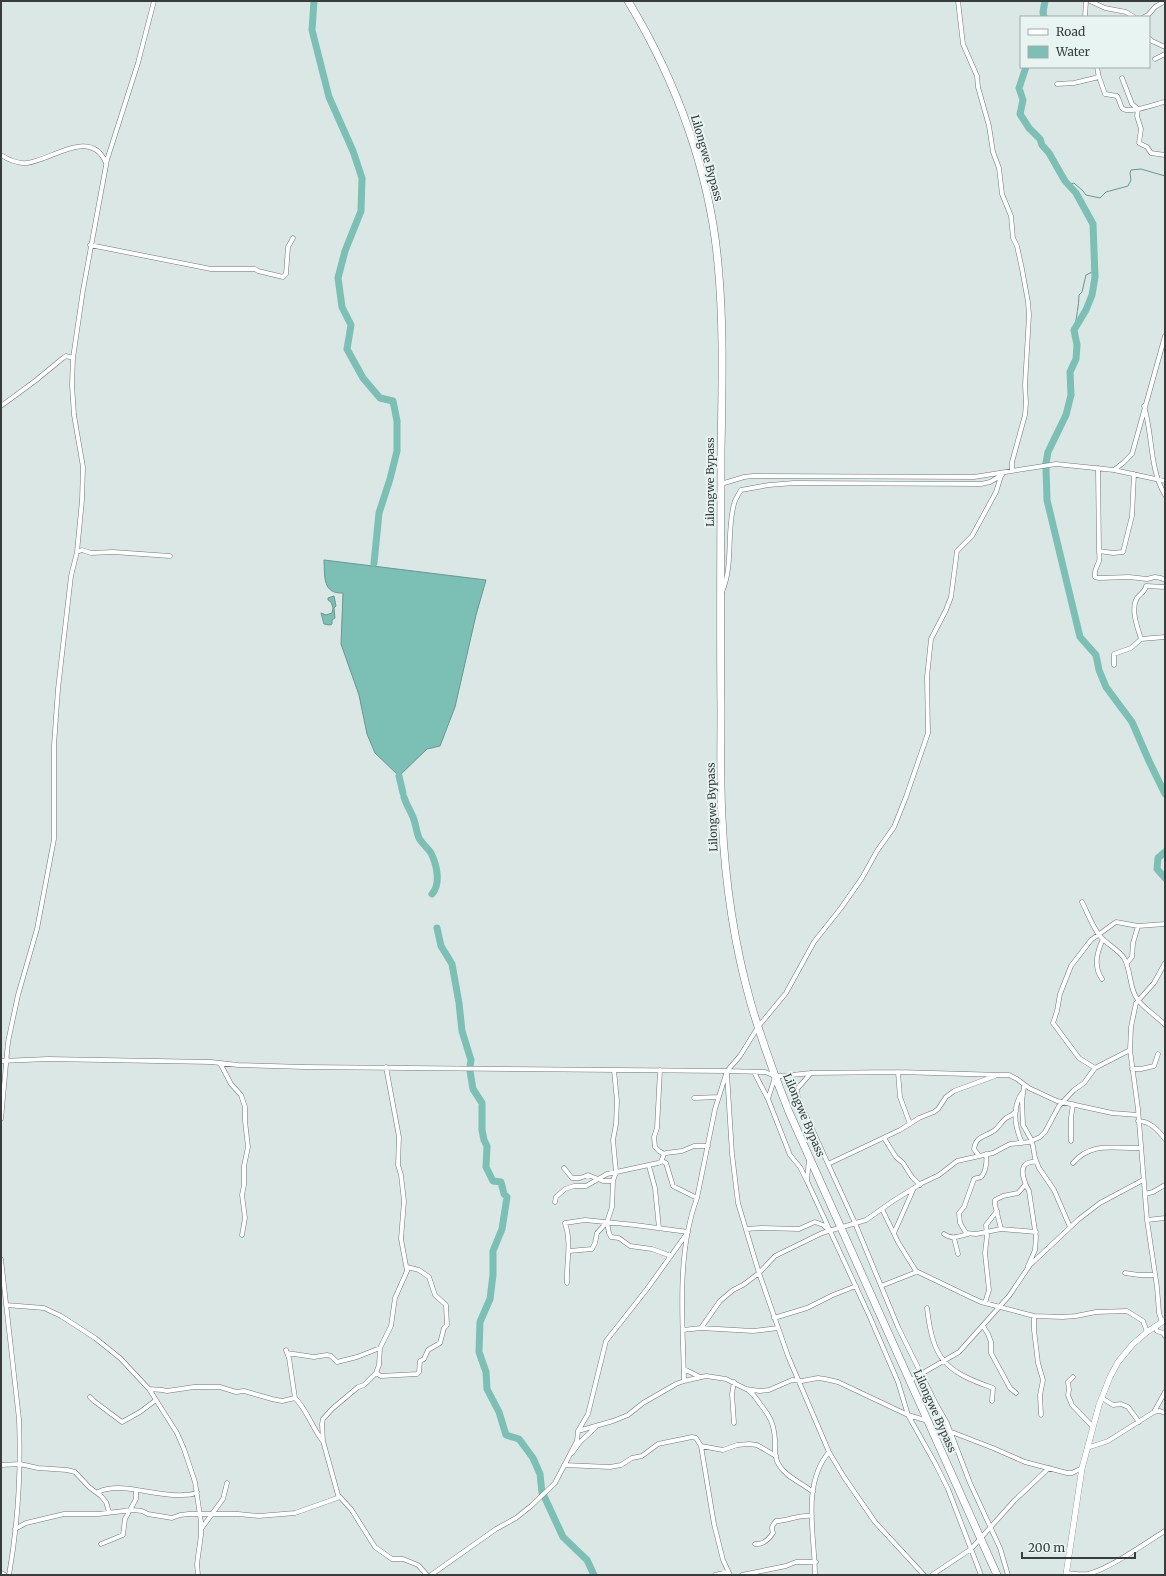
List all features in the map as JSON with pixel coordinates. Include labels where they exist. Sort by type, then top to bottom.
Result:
[{"type":"main road","name":"Lilongwe Bypass","points":[[628,1],[655,50],[675,95],[695,149],[708,196],[718,262],[721,296],[720,597],[721,781],[723,832],[729,896],[736,939],[751,1005],[775,1076],[809,1156],[997,1575]]},
{"type":"street","points":[[1,1120],[7,1049],[15,1009],[36,934],[54,846],[54,745],[58,689],[71,576],[77,552],[82,500],[83,467],[73,398],[73,358],[90,245],[106,164],[138,62],[154,1]]},
{"type":"street","points":[[720,597],[727,580],[734,502],[741,490],[769,484],[794,483],[981,484],[990,482],[1009,470],[1025,414],[1029,315],[1028,302],[1017,246],[1013,238],[1011,216],[1002,194],[999,168],[993,152],[989,126],[978,87],[977,76],[963,44],[958,1]]},
{"type":"street","points":[[1085,16],[1086,1]]},
{"type":"street","points":[[1090,1],[1105,8],[1133,16]]},
{"type":"street","points":[[1146,16],[1155,7],[1165,1]]},
{"type":"street","points":[[1150,39],[1165,47]]},
{"type":"street","points":[[1155,59],[1165,54]]},
{"type":"street","points":[[1098,68],[1105,94],[1117,96],[1124,109],[1138,110],[1165,102]]},
{"type":"street","points":[[1057,84],[1076,83],[1095,77],[1100,78]]},
{"type":"street","points":[[1122,78],[1132,104],[1138,110]]},
{"type":"street","points":[[1138,110],[1137,116],[1141,129],[1139,143],[1147,147],[1151,153],[1165,155]]},
{"type":"street","points":[[1,155],[11,161],[28,163],[73,148],[86,147],[94,148],[99,152],[106,164]]},
{"type":"street","points":[[90,245],[211,269],[254,269],[283,277],[286,274],[288,247],[293,238]]},
{"type":"street","points":[[1114,470],[1124,463],[1132,454],[1144,406],[1165,336]]},
{"type":"street","points":[[1,406],[66,356],[73,358]]},
{"type":"street","points":[[1144,406],[1147,415],[1155,471],[1165,495]]},
{"type":"street","points":[[721,484],[744,476],[981,476],[1050,464],[1114,470],[1158,480],[1165,480]]},
{"type":"street","points":[[1098,468],[1099,561],[1096,564],[1094,571],[1095,577],[1155,577],[1165,580]]},
{"type":"street","points":[[1099,551],[1113,554],[1123,552],[1132,516],[1134,474]]},
{"type":"street","points":[[684,1380],[681,1295],[688,1232],[692,1212],[697,1198],[718,1097],[727,1071],[740,1056],[758,1027],[786,993],[814,942],[862,878],[877,851],[894,827],[928,733],[927,677],[931,639],[951,597],[958,551],[972,536],[996,492],[1001,476]]},
{"type":"street","points":[[77,552],[82,550],[91,553],[113,552],[170,556]]},
{"type":"street","points":[[1141,639],[1134,610],[1137,599],[1148,585],[1165,587]]},
{"type":"street","points":[[1114,665],[1114,654],[1131,648],[1141,639],[1165,637]]},
{"type":"street","points":[[1082,902],[1098,934],[1120,952],[1127,963],[1132,988],[1138,1001],[1157,1016],[1165,1025]]},
{"type":"street","points":[[1095,1068],[1079,1058],[1053,1023],[1060,994],[1069,969],[1085,947],[1098,934],[1116,922],[1138,926],[1165,924]]},
{"type":"street","points":[[1127,963],[1132,957],[1133,943],[1138,926]]},
{"type":"street","points":[[1102,979],[1098,974],[1096,963],[1099,947],[1103,939]]},
{"type":"street","points":[[1165,963],[1158,976],[1138,1001],[1134,1009],[1130,1050],[1138,1115],[1147,1220],[1159,1313],[1163,1322],[1155,1326],[1128,1348],[1110,1377],[1093,1427],[1082,1468],[1066,1574],[1083,1575],[1091,1573],[1110,1564],[1165,1531]]},
{"type":"street","points":[[701,1328],[720,1302],[733,1290],[743,1285],[759,1273],[775,1256],[829,1230],[866,1220],[893,1201],[939,1175],[958,1161],[986,1154],[1010,1144],[1032,1141],[1043,1134],[1059,1106],[1074,1090],[1084,1083],[1095,1068],[1130,1050]]},
{"type":"street","points":[[1132,1069],[1141,1070],[1154,1066],[1158,1054]]},
{"type":"street","points":[[1,1062],[48,1059],[298,1066],[727,1071],[770,1073],[775,1076],[811,1073],[898,1072],[1009,1075],[1017,1079],[1024,1086],[1050,1099],[1108,1112],[1138,1115]]},
{"type":"street","points":[[220,1063],[231,1084],[241,1095],[245,1107],[248,1146],[244,1166],[244,1185],[242,1195],[244,1218],[242,1235]]},
{"type":"street","points":[[386,1067],[399,1138],[398,1165],[401,1175],[404,1201],[401,1239],[403,1256],[407,1267],[406,1274],[395,1298],[391,1326],[380,1348],[379,1365],[376,1373],[364,1385],[358,1387],[332,1409],[323,1419],[322,1441],[340,1498],[351,1509],[375,1547],[392,1559],[404,1559],[418,1565],[428,1575]]},
{"type":"street","points":[[569,1251],[592,1249],[597,1233],[607,1222],[612,1207],[613,1181],[616,1172],[613,1140],[616,1124],[617,1101],[614,1070]]},
{"type":"street","points":[[660,1070],[658,1109],[654,1138],[655,1147],[664,1154],[682,1151],[694,1146],[708,1146]]},
{"type":"street","points":[[727,1071],[735,1182],[738,1203],[774,1318],[829,1452],[875,1522],[924,1575]]},
{"type":"street","points":[[754,1072],[768,1099],[790,1155],[800,1167],[807,1180],[856,1286],[898,1382],[908,1414],[936,1463],[965,1531],[981,1575]]},
{"type":"street","points":[[898,1072],[900,1097],[910,1124]]},
{"type":"street","points":[[811,1073],[800,1084],[797,1092],[898,1327],[947,1423],[972,1490],[1000,1548],[1008,1575]]},
{"type":"street","points":[[828,1164],[884,1138],[919,1118],[936,1111],[943,1101],[954,1091],[997,1075]]},
{"type":"street","points":[[768,1099],[775,1076]]},
{"type":"street","points":[[1022,1143],[1017,1130],[1016,1110],[1018,1100],[1024,1086]]},
{"type":"street","points":[[1022,1093],[1024,1125],[1032,1141],[1036,1161],[1045,1178],[1054,1190],[1070,1227]]},
{"type":"street","points":[[694,1098],[718,1097]]},
{"type":"street","points":[[1071,1141],[1072,1104]]},
{"type":"street","points":[[979,1156],[974,1149],[979,1138],[993,1132],[1006,1119],[1014,1114],[1016,1110]]},
{"type":"street","points":[[1138,1121],[1147,1122],[1165,1139]]},
{"type":"street","points":[[1158,1132],[1165,1130]]},
{"type":"street","points":[[884,1138],[896,1157],[903,1163],[912,1177],[920,1185]]},
{"type":"street","points":[[1073,1163],[1078,1157],[1095,1148],[1140,1148]]},
{"type":"street","points":[[555,1202],[556,1197],[565,1189],[574,1186],[586,1186],[598,1179],[616,1172],[658,1163],[662,1161],[664,1154]]},
{"type":"street","points":[[968,1234],[960,1223],[959,1213],[964,1207],[974,1179],[980,1177],[982,1174],[986,1164],[986,1154]]},
{"type":"street","points":[[807,1180],[809,1156]]},
{"type":"street","points":[[662,1161],[666,1163],[674,1186],[697,1198]]},
{"type":"street","points":[[1025,1272],[1035,1250],[1036,1232],[1029,1191],[1025,1185],[1023,1168],[1028,1163],[1036,1161]]},
{"type":"street","points":[[649,1166],[655,1188],[659,1228]]},
{"type":"street","points":[[564,1168],[572,1178],[580,1178],[588,1174],[602,1181],[613,1181]]},
{"type":"street","points":[[909,1380],[959,1352],[1001,1306],[1033,1262],[1070,1227],[1094,1207],[1144,1180]]},
{"type":"street","points":[[1001,1229],[995,1200],[1003,1196],[1018,1193],[1025,1185]]},
{"type":"street","points":[[1145,1194],[1153,1192],[1165,1185]]},
{"type":"street","points":[[894,1233],[914,1190]]},
{"type":"street","points":[[882,1209],[894,1233],[916,1270],[953,1290],[985,1303],[1001,1306],[1034,1316],[1069,1317],[1096,1312],[1124,1311],[1143,1321],[1147,1332]]},
{"type":"street","points":[[985,1303],[989,1290],[985,1253],[987,1241],[986,1223],[997,1210]]},
{"type":"street","points":[[1147,1220],[1165,1218]]},
{"type":"street","points":[[567,1283],[566,1269],[569,1251],[569,1236],[565,1223],[579,1220],[607,1222],[688,1232]]},
{"type":"street","points":[[607,1222],[611,1237],[619,1238],[630,1246],[652,1249],[670,1256]]},
{"type":"street","points":[[746,1230],[761,1228],[799,1228],[815,1222],[823,1225],[829,1230]]},
{"type":"street","points":[[944,1234],[954,1238],[968,1234],[1001,1229],[1036,1232]]},
{"type":"street","points":[[431,1575],[496,1529],[516,1518],[555,1483],[577,1441],[578,1431],[588,1414],[606,1341],[688,1232]]},
{"type":"street","points":[[954,1238],[958,1254]]},
{"type":"street","points":[[1,1259],[19,1419],[20,1464],[15,1529],[9,1575]]},
{"type":"street","points":[[376,1373],[381,1376],[417,1374],[419,1372],[420,1361],[424,1359],[428,1350],[440,1343],[444,1328],[447,1325],[446,1305],[435,1295],[429,1277],[419,1270],[407,1267]]},
{"type":"street","points":[[881,1286],[914,1273],[916,1270]]},
{"type":"street","points":[[1126,1273],[1155,1275]]},
{"type":"street","points":[[774,1318],[807,1308],[833,1295],[856,1286]]},
{"type":"street","points":[[6,1305],[39,1308],[61,1316],[95,1338],[124,1361],[149,1389],[181,1442],[197,1492],[200,1509],[199,1514],[201,1530],[196,1564],[198,1575]]},
{"type":"street","points":[[927,1308],[933,1342],[937,1353],[943,1362],[957,1372],[978,1383],[993,1388],[992,1401]]},
{"type":"street","points":[[1034,1316],[1038,1364],[1043,1380],[1040,1395],[1041,1415]]},
{"type":"street","points":[[983,1326],[991,1342],[991,1354],[1010,1388],[1016,1393]]},
{"type":"street","points":[[1155,1326],[1158,1331],[1163,1333],[1165,1336]]},
{"type":"street","points":[[682,1330],[701,1328],[752,1331],[778,1328]]},
{"type":"street","points":[[322,1441],[295,1398],[290,1358],[286,1351],[314,1357],[327,1355],[331,1356],[338,1362],[380,1348]]},
{"type":"street","points":[[684,1369],[700,1377]]},
{"type":"street","points":[[578,1431],[628,1415],[643,1403],[684,1380],[713,1376],[734,1382],[756,1395],[760,1403],[769,1414],[774,1427],[776,1456],[779,1465],[786,1473],[812,1492]]},
{"type":"street","points":[[1073,1377],[1068,1382],[1071,1403],[1093,1427]]},
{"type":"street","points":[[746,1389],[760,1391],[769,1390],[787,1381],[818,1378],[838,1382],[908,1414],[928,1421]]},
{"type":"street","points":[[734,1382],[732,1394],[734,1422]]},
{"type":"street","points":[[149,1389],[167,1391],[220,1387],[236,1392],[244,1391],[282,1401],[295,1398]]},
{"type":"street","points":[[1154,1412],[1165,1392]]},
{"type":"street","points":[[90,1396],[94,1401],[122,1422],[140,1412],[156,1400]]},
{"type":"street","points":[[1102,1398],[1113,1405],[1122,1404],[1128,1407],[1139,1422]]},
{"type":"street","points":[[1087,1448],[1108,1441],[1154,1412],[1160,1411],[1165,1413]]},
{"type":"street","points":[[564,1465],[580,1442],[597,1426]]},
{"type":"street","points":[[933,1432],[949,1431],[1025,1462],[1067,1473],[1072,1473],[1082,1468]]},
{"type":"street","points":[[564,1465],[616,1466],[642,1456],[658,1444],[692,1437],[696,1438],[701,1446],[714,1524],[729,1574],[715,1575]]},
{"type":"street","points":[[701,1446],[723,1450],[737,1445],[750,1444],[757,1445],[776,1456]]},
{"type":"street","points":[[815,1575],[816,1562],[812,1516],[812,1492],[820,1468],[829,1452]]},
{"type":"street","points":[[1,1465],[20,1464],[38,1468],[75,1472],[89,1487],[98,1492],[106,1502],[109,1512]]},
{"type":"street","points":[[932,1575],[971,1549],[1014,1502],[1049,1468]]},
{"type":"street","points":[[201,1530],[223,1499],[227,1483]]},
{"type":"street","points":[[98,1492],[120,1487],[136,1491],[176,1496],[192,1495],[197,1492]]},
{"type":"street","points":[[101,1544],[123,1535],[125,1519],[136,1499],[136,1491]]},
{"type":"street","points":[[15,1529],[26,1523],[64,1514],[90,1514],[137,1510],[148,1514],[172,1518],[180,1515],[214,1513],[259,1516],[295,1513],[340,1498]]},
{"type":"street","points":[[755,1544],[760,1544],[769,1539],[773,1534],[771,1530],[772,1525],[776,1521],[784,1521],[806,1515],[812,1516]]},
{"type":"street","points":[[742,1575],[786,1566],[796,1562],[816,1562]]},
{"type":"street","points":[[439,1570],[440,1575]]},
{"type":"street","points":[[1,1574],[5,1575]]},
{"type":"water","points":[[324,560],[486,580],[476,615],[455,707],[440,746],[427,749],[399,776],[375,753],[367,734],[359,695],[341,644],[343,593],[331,591],[328,587],[325,578]]},
{"type":"water","points":[[334,596],[336,606],[334,608],[335,618],[332,620],[332,624],[324,624],[321,613],[326,615],[332,613],[333,608],[328,598]]},
{"type":"waterway","points":[[314,1],[312,30],[329,97],[353,151],[362,178],[361,211],[345,251],[338,278],[342,307],[351,325],[347,349],[363,378],[380,398],[393,401],[397,421],[397,451],[379,513],[374,563]]},
{"type":"waterway","points":[[1044,16],[1045,1]]},
{"type":"waterway","points":[[1026,68],[1019,88],[1023,100],[1020,114],[1029,128],[1040,139],[1042,145],[1049,153],[1065,181],[1076,193],[1093,224],[1095,277],[1092,295],[1086,310],[1074,330],[1077,345],[1076,359],[1070,372],[1071,395],[1066,415],[1048,452],[1046,463]]},
{"type":"waterway","points":[[1068,185],[1074,183],[1086,195],[1100,198],[1106,192],[1128,186],[1131,180],[1131,170],[1141,169],[1165,176]]},
{"type":"waterway","points":[[1075,328],[1079,295],[1082,292],[1086,275],[1094,271]]},
{"type":"waterway","points":[[1046,468],[1047,500],[1080,637],[1096,655],[1099,670],[1106,687],[1132,722],[1165,794]]},
{"type":"waterway","points":[[399,776],[403,793]]},
{"type":"waterway","points":[[404,797],[414,820],[419,838],[431,853],[435,863],[437,880],[435,890],[432,894]]},
{"type":"waterway","points":[[1165,852],[1158,858],[1157,869],[1165,878]]},
{"type":"waterway","points":[[437,928],[441,946],[452,964],[462,1031],[471,1060],[470,1066]]},
{"type":"waterway","points":[[470,1071],[473,1089],[482,1103],[482,1130],[487,1146],[486,1167],[493,1181],[501,1182],[504,1194],[507,1197],[502,1229],[493,1251],[493,1275],[490,1299],[480,1322],[479,1352],[486,1372],[487,1389],[499,1412],[506,1435],[519,1439],[533,1458],[540,1474],[542,1493]]},
{"type":"waterway","points":[[544,1496],[563,1537],[587,1560],[594,1575]]}]
